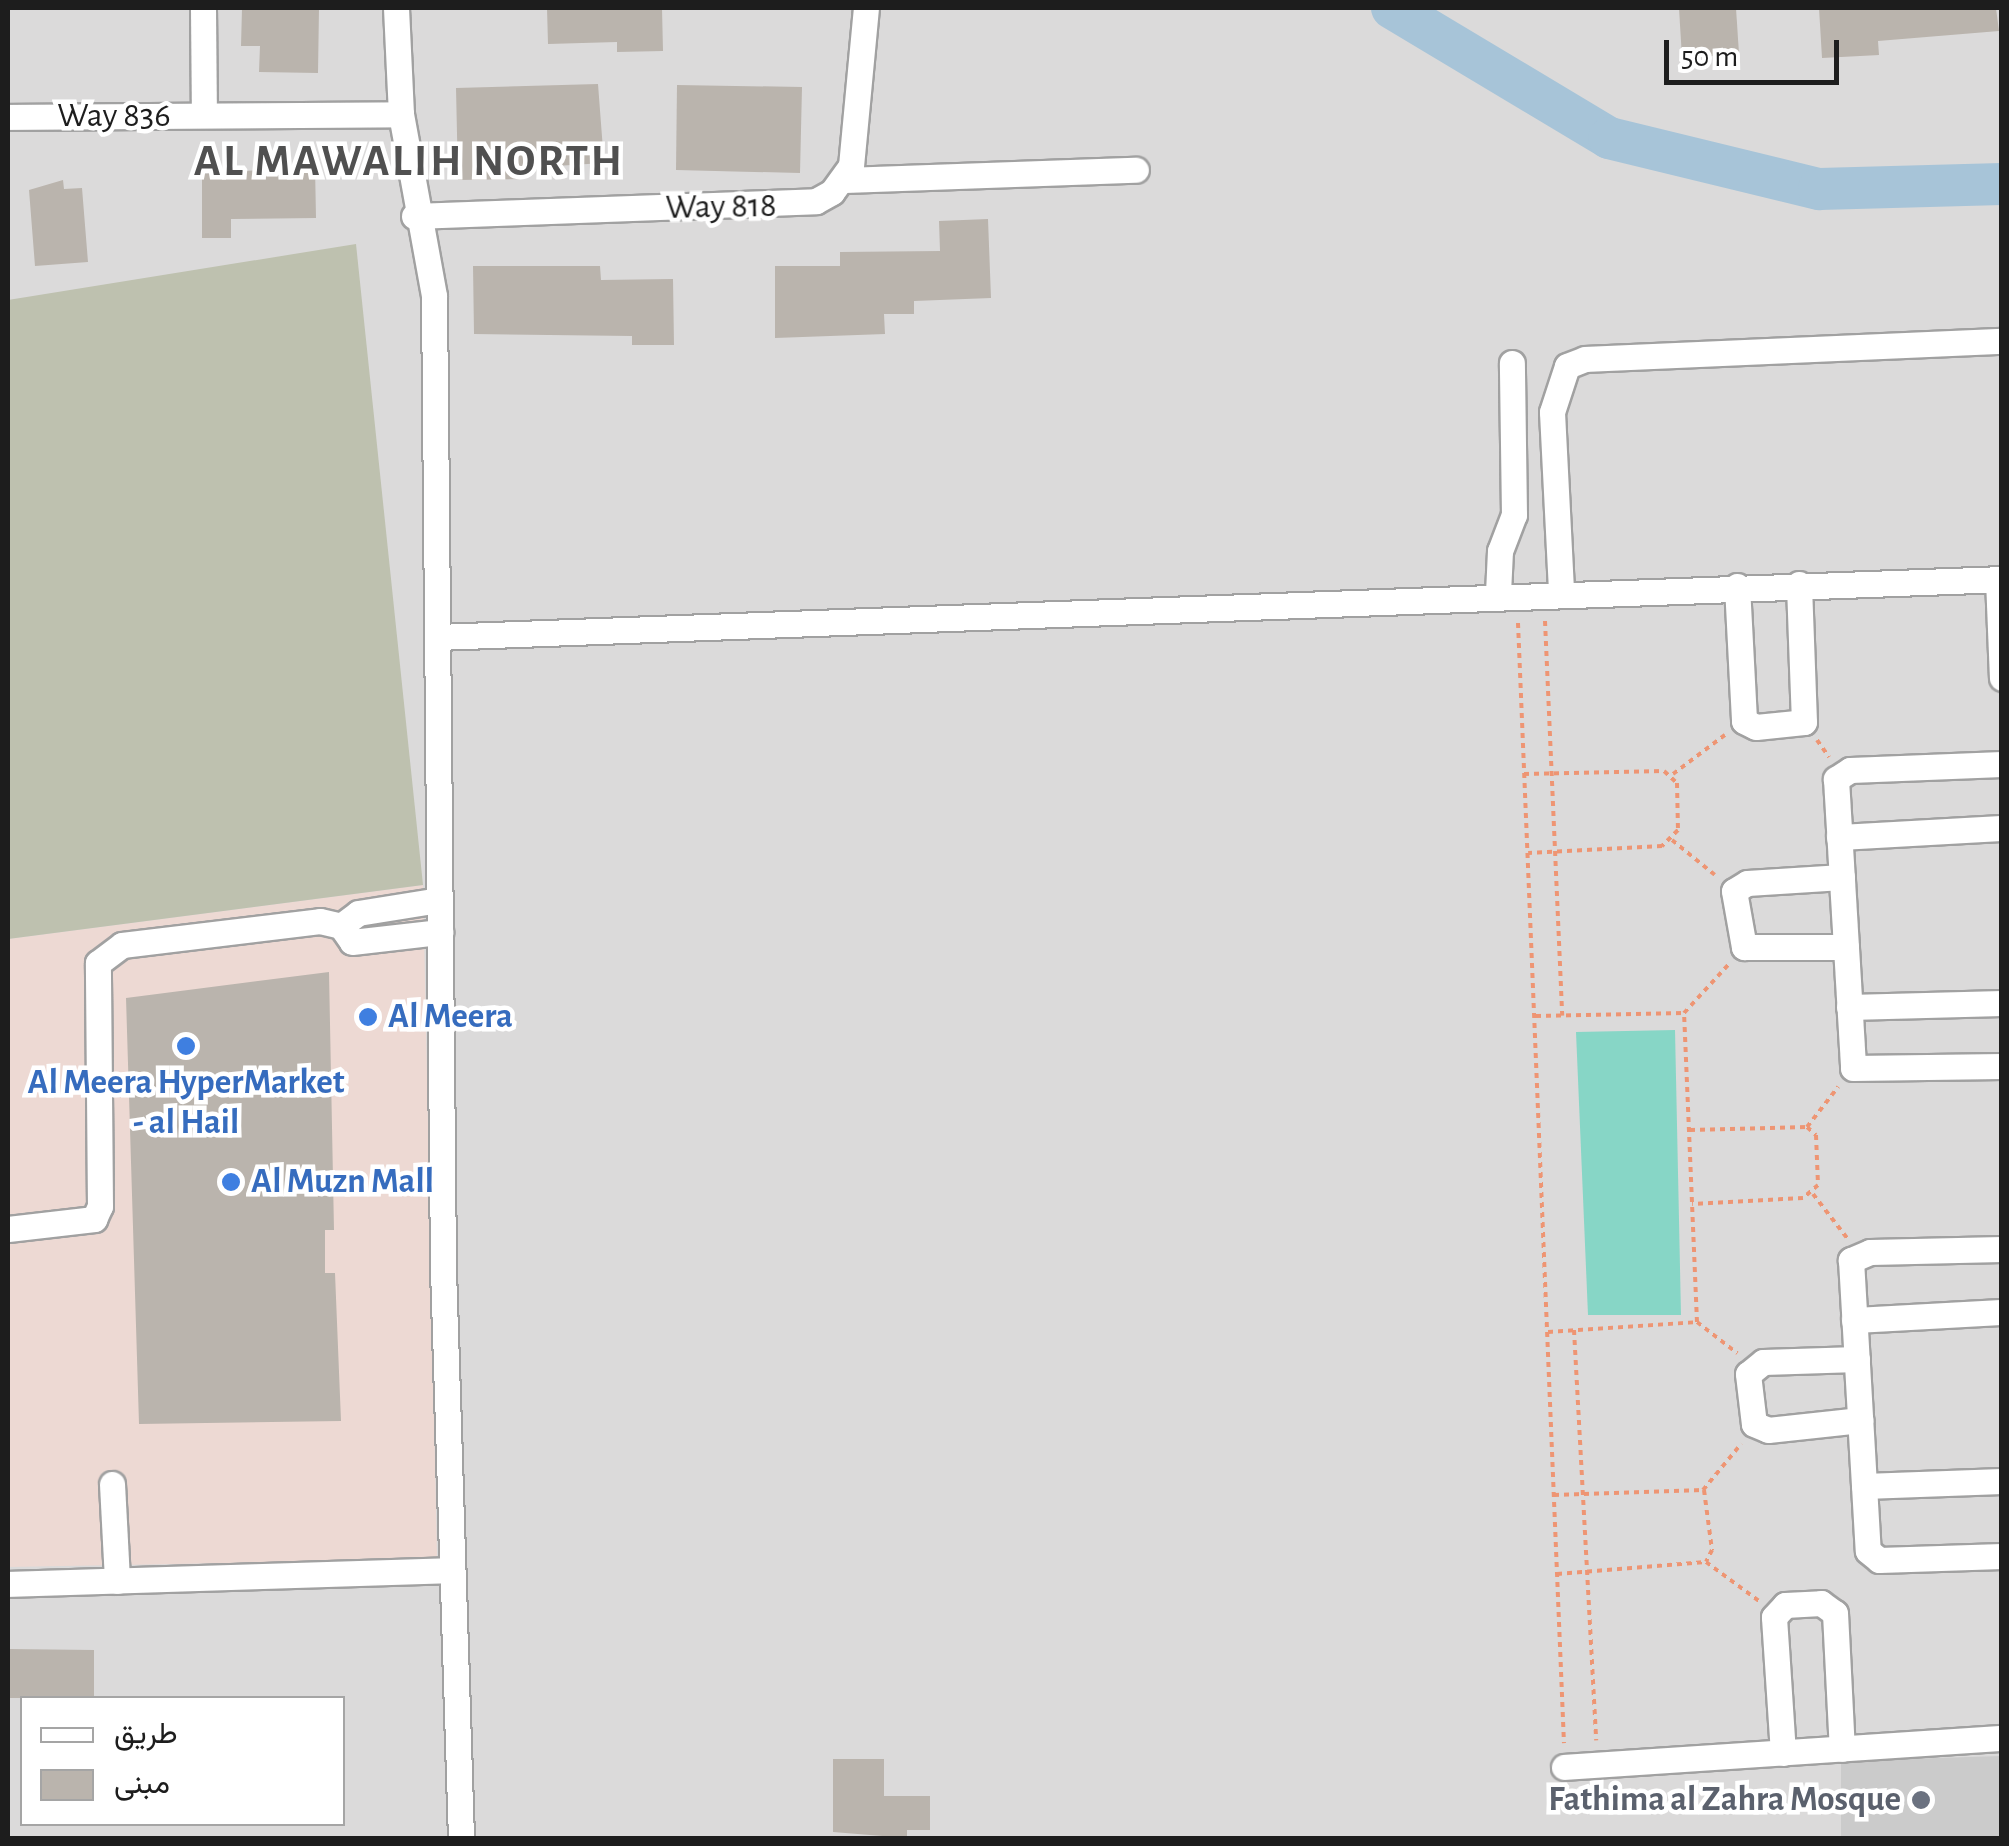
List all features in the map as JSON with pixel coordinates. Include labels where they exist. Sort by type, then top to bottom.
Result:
[{"type":"street","points":[[203,8],[204,115]]},
{"type":"street","points":[[396,8],[401,114],[414,216],[434,296],[451,1570],[461,1838]]},
{"type":"street","points":[[866,8],[857,130],[843,180],[1136,170]]},
{"type":"street","name":"Way 836","points":[[8,116],[401,114]]},
{"type":"street","name":"Way 818","points":[[414,216],[797,206],[816,202],[843,180]]},
{"type":"street","points":[[1553,591],[1552,412],[1567,366],[1585,359],[2002,341]]},
{"type":"street","points":[[1507,593],[1500,551],[1514,516],[1512,363]]},
{"type":"street","points":[[437,637],[1553,591],[2000,579],[2002,678]]},
{"type":"street","points":[[1737,586],[1744,720],[1756,728],[1804,722],[1799,584]]},
{"type":"street","points":[[2002,764],[1840,773],[1839,837],[1853,1068],[2002,1066]]},
{"type":"street","points":[[1839,837],[2002,828]]},
{"type":"street","points":[[1842,878],[1747,883],[1734,891],[1744,947],[1846,946]]},
{"type":"street","points":[[346,934],[358,913],[440,900]]},
{"type":"street","points":[[8,1229],[94,1219],[100,1206],[98,963],[122,945],[274,924],[346,934],[440,932]]},
{"type":"street","points":[[1850,1008],[2002,1003]]},
{"type":"street","points":[[2002,1249],[1855,1257],[1854,1320],[1868,1552],[1879,1560],[2002,1556]]},
{"type":"street","points":[[1854,1320],[2002,1312]]},
{"type":"street","points":[[1856,1359],[1752,1366],[1754,1424],[1768,1430],[1860,1420]]},
{"type":"street","points":[[1864,1486],[2002,1481]]},
{"type":"street","points":[[112,1484],[117,1580]]},
{"type":"street","points":[[8,1584],[451,1570]]},
{"type":"street","points":[[1782,1753],[1775,1612],[1786,1605],[1821,1603],[1834,1614],[1842,1749]]},
{"type":"street","points":[[1564,1768],[2002,1738]]},
{"type":"path","points":[[1553,591],[1553,774],[1562,1016]]},
{"type":"path","points":[[1507,593],[1524,774],[1536,1016],[1564,1768]]},
{"type":"path","points":[[1524,774],[1673,774],[1744,720]]},
{"type":"path","points":[[1804,722],[1840,773]]},
{"type":"path","points":[[1672,840],[1678,830],[1673,774]]},
{"type":"path","points":[[1528,853],[1672,840],[1734,891]]},
{"type":"path","points":[[1698,1322],[1684,1012],[1744,947]]},
{"type":"path","points":[[1536,1016],[1684,1012]]},
{"type":"path","points":[[1807,1127],[1853,1068]]},
{"type":"path","points":[[1689,1130],[1807,1127],[1816,1135],[1812,1193],[1855,1257]]},
{"type":"path","points":[[1692,1204],[1812,1193]]},
{"type":"path","points":[[1548,1332],[1698,1322],[1752,1366]]},
{"type":"path","points":[[1574,1330],[1598,1765]]},
{"type":"path","points":[[1554,1495],[1703,1490],[1722,1475],[1754,1424]]},
{"type":"path","points":[[1703,1490],[1710,1498],[1711,1533],[1706,1562]]},
{"type":"path","points":[[1557,1574],[1706,1562],[1775,1612]]},
{"type":"shaded area","points":[[8,8],[2001,8],[2001,1838],[8,1838]]},
{"type":"shaded area","points":[[356,244],[423,885],[8,939],[8,300]]},
{"type":"shaded area","points":[[423,885],[437,1559],[8,1567],[8,939]]},
{"type":"shaded area","points":[[1675,1030],[1681,1315],[1588,1315],[1576,1032]]},
{"type":"shaded area","name":"Fathima al Zahra Mosque","points":[[2001,1756],[2001,1838],[1841,1838],[1841,1761]]},
{"type":"building","points":[[242,8],[319,8],[318,73],[259,72],[260,46],[241,46]]},
{"type":"building","points":[[547,8],[662,8],[663,51],[617,52],[617,42],[548,44]]},
{"type":"building","points":[[1679,8],[1736,8],[1739,54],[1682,58]]},
{"type":"building","points":[[1819,8],[1996,8],[1999,31],[1878,41],[1879,55],[1822,58]]},
{"type":"building","points":[[598,84],[604,163],[523,168],[523,179],[458,180],[456,88]]},
{"type":"building","points":[[677,85],[802,87],[800,173],[676,170]]},
{"type":"building","points":[[315,166],[316,218],[231,219],[231,238],[202,238],[202,174]]},
{"type":"building","points":[[63,180],[64,189],[82,188],[88,262],[35,266],[29,190]]},
{"type":"building","points":[[988,219],[991,298],[914,301],[914,314],[884,314],[885,334],[775,338],[775,266],[840,266],[840,252],[940,251],[939,221]]},
{"type":"building","points":[[473,266],[600,266],[601,280],[673,279],[674,345],[632,345],[632,336],[474,334]]},
{"type":"building","name":"Al Muzn Mall","points":[[329,972],[334,1230],[325,1230],[325,1273],[335,1273],[341,1421],[139,1424],[126,998]]},
{"type":"building","points":[[8,1649],[94,1650],[94,1696],[8,1698]]},
{"type":"building","points":[[833,1759],[884,1759],[884,1796],[930,1796],[930,1830],[907,1830],[907,1838],[833,1832]]},
{"type":"waterway","points":[[1392,8],[1609,138],[1819,189],[2002,184]]},
{"type":"place","name":"Al Meera","points":[[368,1017]]},
{"type":"place","name":"Al Meera HyperMarket - al Hail","points":[[186,1046]]},
{"type":"place","name":"Al Muzn Mall","points":[[231,1182]]},
{"type":"place","name":"Fathima al Zahra Mosque","points":[[1921,1800]]},
{"type":"district","name":"AL MAWALIH NORTH","points":[[409,162]]}]
